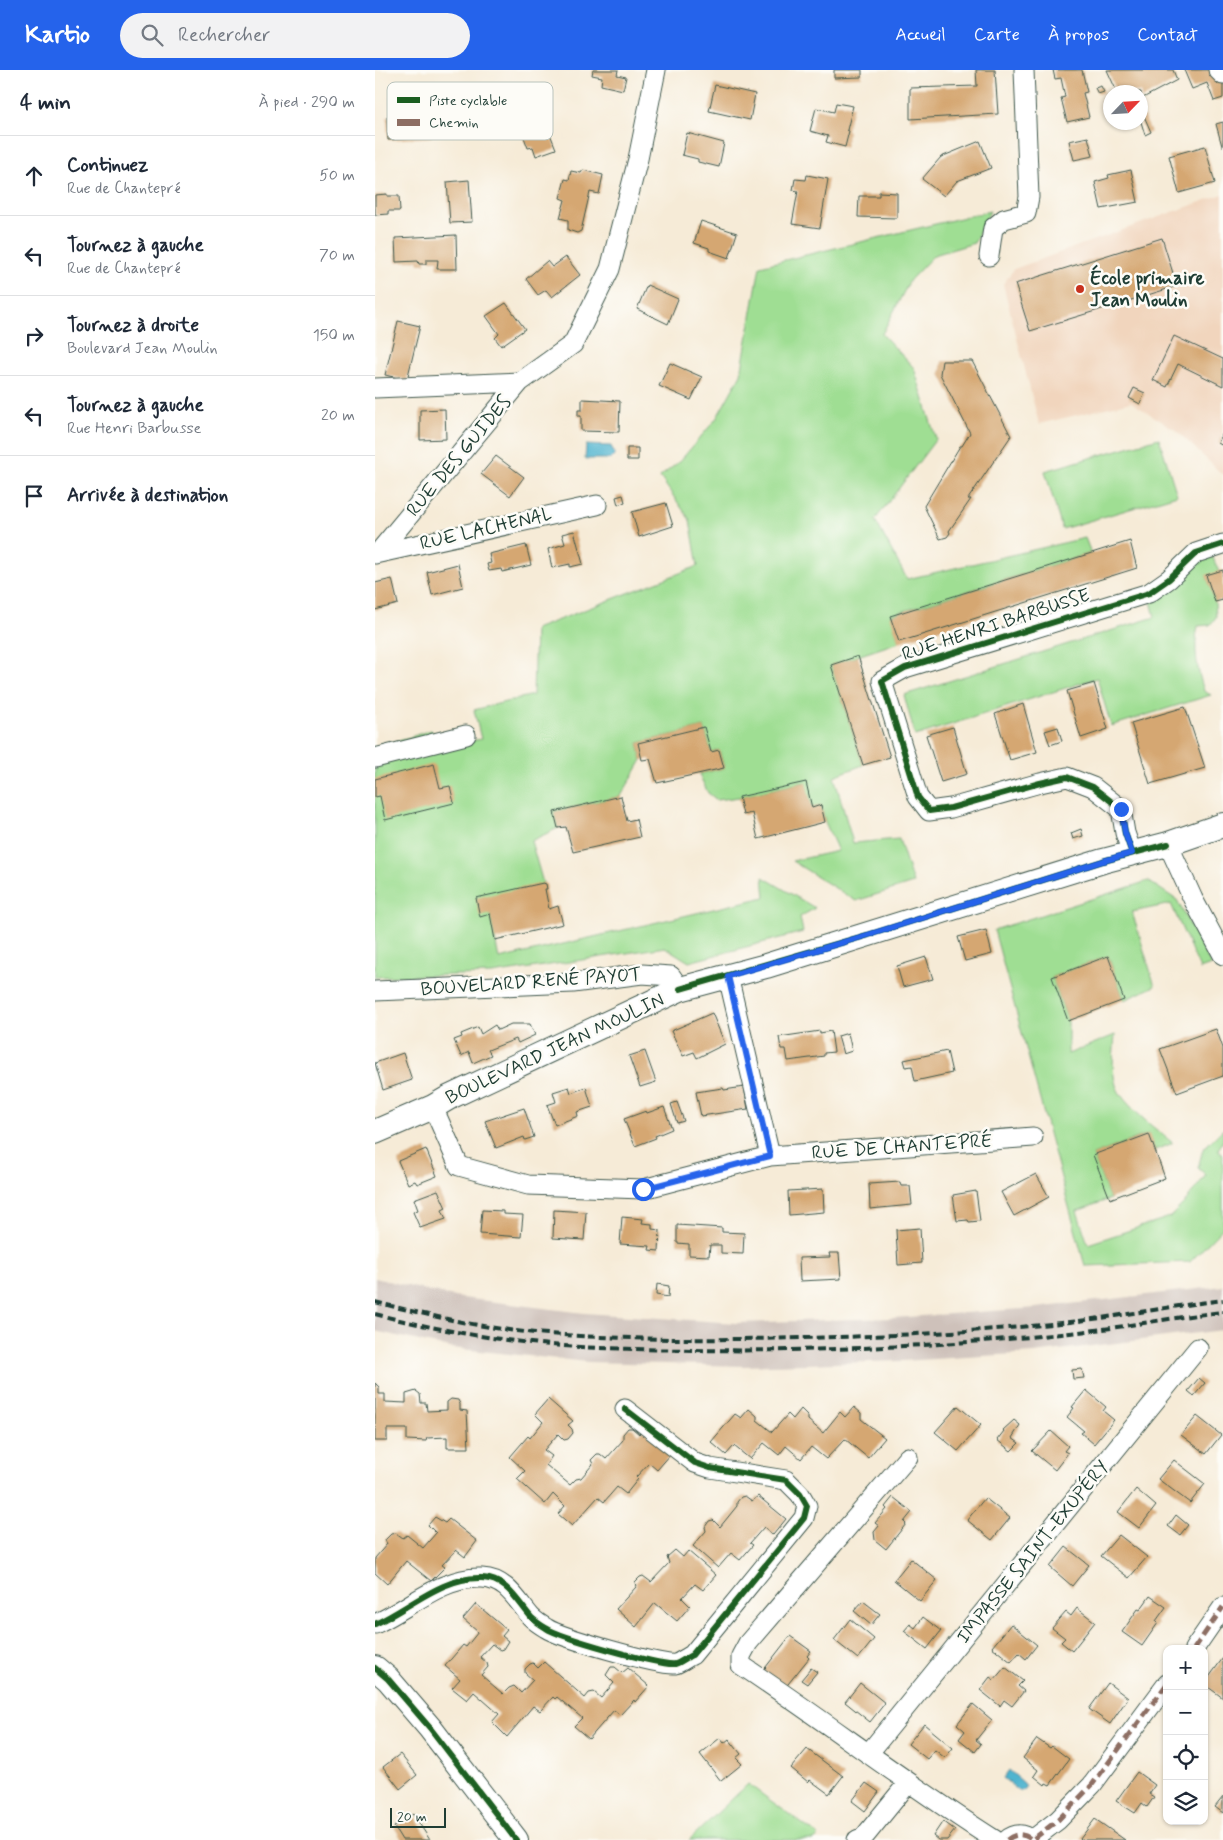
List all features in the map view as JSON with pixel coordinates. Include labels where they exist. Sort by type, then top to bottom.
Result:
[{"type":"street","name":"RUE DES GUIDES","points":[[376,554],[520,382],[573,344],[610,269],[638,159],[656,70]]},
{"type":"street","points":[[989,256],[993,228],[1004,219],[1026,213],[1029,197],[1023,70]]},
{"type":"street","points":[[1218,70],[1223,75]]},
{"type":"street","points":[[375,388],[520,382]]},
{"type":"street","name":"RUE LACHENAL","points":[[376,554],[597,504]]},
{"type":"street","name":"RUE HENRI BARBUSSE","points":[[1132,853],[1125,833],[1121,809],[1093,787],[1067,778],[1040,783],[951,808],[929,811],[918,797],[882,681],[905,668],[1149,593],[1169,580],[1196,553],[1223,544]]},
{"type":"street","points":[[375,758],[466,735]]},
{"type":"street","name":"BOULEVARD JEAN MOULIN","points":[[375,1132],[433,1107],[680,990],[858,938],[1103,861],[1168,844],[1223,825]]},
{"type":"street","points":[[1168,844],[1193,899],[1223,955]]},
{"type":"street","name":"BOUVELARD RENÉ PAYOT","points":[[375,991],[573,983],[642,974],[671,976],[680,990]]},
{"type":"street","points":[[728,976],[770,1156]]},
{"type":"street","name":"RUE DE CHANTEPRÉ","points":[[433,1107],[459,1166],[527,1185],[643,1189],[770,1156],[1033,1138]]},
{"type":"street","name":"IMPASSE SAINT-EXUPÉRY","points":[[868,1754],[1198,1348]]},
{"type":"street","points":[[375,1624],[446,1586],[465,1578],[485,1578],[503,1584],[532,1618],[548,1629],[567,1638],[675,1664],[692,1654],[804,1518],[807,1506],[800,1494],[786,1480],[710,1468],[695,1463],[625,1409]]},
{"type":"street","points":[[908,1456],[748,1643],[741,1656],[741,1665],[788,1696],[908,1783],[995,1840]]},
{"type":"street","points":[[1197,1645],[1223,1607]]},
{"type":"street","points":[[379,1676],[430,1728],[516,1840]]},
{"type":"street","points":[[1007,1840],[1017,1834],[1032,1840],[1058,1820],[1093,1785],[1163,1689]]},
{"type":"street","points":[[857,1840],[864,1837],[908,1783]]},
{"type":"shaded area","points":[[1223,194],[1223,475],[1177,431],[1131,402],[1039,424],[1003,284],[1014,269]]},
{"type":"shaded area","points":[[375,1278],[454,1297],[584,1313],[736,1323],[893,1318],[1036,1308],[1223,1286],[1223,1330],[1034,1353],[902,1361],[743,1366],[588,1362],[450,1348],[375,1331]]},
{"type":"green space","points":[[990,211],[974,243],[934,255],[910,280],[882,334],[914,368],[936,439],[875,520],[907,579],[1085,538],[1091,553],[891,615],[899,642],[831,665],[863,765],[834,776],[853,843],[899,839],[913,883],[856,901],[792,861],[838,851],[825,822],[821,805],[812,808],[805,782],[717,800],[708,793],[699,774],[724,768],[719,750],[711,752],[704,727],[638,743],[642,760],[621,796],[554,812],[558,828],[531,841],[543,883],[480,916],[490,914],[499,959],[765,897],[763,877],[815,908],[800,917],[803,932],[689,962],[665,947],[492,974],[375,977],[375,749],[431,730],[445,746],[481,739],[474,710],[533,695],[535,629],[698,566],[690,520],[660,477],[680,461],[716,419],[741,374],[760,266]]},
{"type":"green space","points":[[1159,438],[1177,495],[1062,529],[1045,471]]},
{"type":"green space","points":[[1211,553],[1219,572],[1207,576],[1215,602],[1216,617],[1210,625],[1198,626],[1196,659],[1204,691],[1211,695],[1111,726],[1097,678],[915,736],[904,695],[1155,617],[1149,593]]},
{"type":"green space","points":[[1148,881],[1177,900],[1211,965],[1200,969],[1171,904],[1132,912],[1155,986],[1124,1000],[1108,956],[1052,977],[1068,1021],[1068,1054],[1115,1035],[1113,1060],[1116,1085],[1119,1092],[1132,1108],[1173,1143],[1155,1150],[1148,1134],[1093,1155],[1110,1199],[1077,1211],[1088,1244],[1170,1217],[1186,1201],[1206,1175],[1198,1168],[1203,1149],[1223,1129],[1223,1142],[1218,1149],[1223,1155],[1223,1228],[1190,1262],[1085,1266],[994,930]]},
{"type":"green space","points":[[748,1784],[819,1836],[814,1840],[689,1840]]},
{"type":"water","points":[[586,445],[611,446],[615,455],[611,459],[585,459]]},
{"type":"water","points":[[1009,1770],[1026,1786],[1022,1791],[1019,1791],[1003,1778]]},
{"type":"building","points":[[593,70],[618,70],[617,75],[626,77],[623,90],[601,85],[602,77],[592,75]]},
{"type":"building","points":[[834,70],[862,70],[862,77],[834,78]]},
{"type":"building","points":[[976,70],[995,70],[998,114],[910,119],[910,88],[977,86]]},
{"type":"building","points":[[1053,70],[1082,70],[1087,92],[1083,93],[1089,117],[1067,122],[1061,98],[1065,97],[1061,78],[1055,79]]},
{"type":"building","points":[[1107,70],[1173,70],[1177,80],[1148,95],[1148,85],[1114,85]]},
{"type":"building","points":[[1184,70],[1215,70],[1223,83],[1223,98],[1214,101],[1207,83],[1192,89]]},
{"type":"building","points":[[715,85],[755,94],[750,120],[709,111]]},
{"type":"building","points":[[1101,86],[1103,92],[1098,94],[1095,88]]},
{"type":"building","points":[[836,103],[853,106],[845,147],[826,142],[828,136],[810,131],[816,108],[834,112]]},
{"type":"building","points":[[1223,122],[1223,146],[1222,146],[1216,124]]},
{"type":"building","points":[[1148,125],[1151,132],[1145,135],[1143,130],[1148,130]]},
{"type":"building","points":[[687,133],[724,143],[719,167],[698,162],[698,159],[682,155]]},
{"type":"building","points":[[1088,137],[1093,156],[1074,160],[1069,141]]},
{"type":"building","points":[[525,140],[552,140],[556,149],[536,156],[533,147],[528,148]]},
{"type":"building","points":[[980,141],[991,168],[957,181],[944,196],[922,179],[941,157]]},
{"type":"building","points":[[1205,146],[1215,183],[1179,193],[1169,156]]},
{"type":"building","points":[[583,170],[603,175],[599,194],[590,192],[581,231],[577,233],[568,230],[568,220],[560,218],[565,200],[560,198],[565,179],[569,180],[571,171],[581,173]]},
{"type":"building","points":[[1131,170],[1138,202],[1101,209],[1095,182],[1109,178],[1108,175]]},
{"type":"building","points":[[807,175],[828,179],[820,228],[792,224],[798,191],[793,190],[795,179],[806,180]]},
{"type":"building","points":[[469,180],[472,222],[450,223],[447,182]]},
{"type":"building","points":[[879,192],[897,193],[897,218],[858,217],[859,196],[879,196]]},
{"type":"building","points":[[387,194],[387,196],[399,196],[400,211],[388,211],[388,214],[375,215],[375,195]]},
{"type":"building","points":[[701,221],[737,233],[729,258],[694,243]]},
{"type":"building","points":[[456,235],[457,269],[437,269],[438,260],[426,260],[426,264],[419,264],[418,261],[396,262],[395,238]]},
{"type":"building","points":[[1162,238],[1177,286],[1030,331],[1015,284]]},
{"type":"building","points":[[566,257],[580,275],[552,297],[546,290],[538,295],[526,279],[547,261],[552,267]]},
{"type":"building","points":[[647,285],[678,299],[668,324],[637,309]]},
{"type":"building","points":[[506,303],[525,329],[501,346],[495,338],[499,334],[486,316]]},
{"type":"building","points":[[398,321],[420,326],[407,380],[385,375]]},
{"type":"building","points":[[1174,336],[1223,359],[1223,386],[1178,364],[1167,387],[1153,380]]},
{"type":"building","points":[[942,361],[972,361],[1011,436],[968,499],[971,499],[949,531],[950,533],[947,537],[940,539],[924,506],[960,446],[962,446],[970,433],[940,374]]},
{"type":"building","points":[[670,363],[702,377],[691,400],[659,386]]},
{"type":"building","points":[[1134,388],[1145,393],[1140,404],[1129,398]]},
{"type":"building","points":[[582,399],[620,401],[619,432],[581,431],[581,416],[578,416],[578,410],[582,410]]},
{"type":"building","points":[[445,409],[446,439],[420,440],[420,410]]},
{"type":"building","points":[[1223,433],[1223,446],[1218,443]]},
{"type":"building","points":[[627,448],[638,448],[638,460],[627,460]]},
{"type":"building","points":[[496,456],[524,477],[510,496],[481,474]]},
{"type":"building","points":[[623,495],[625,502],[618,505],[616,497]]},
{"type":"building","points":[[666,503],[673,526],[639,537],[632,512]]},
{"type":"building","points":[[574,531],[583,564],[570,567],[570,564],[552,568],[548,549],[565,544],[562,534]]},
{"type":"building","points":[[1130,541],[1137,568],[899,642],[890,616]]},
{"type":"building","points":[[526,545],[531,565],[502,572],[501,569],[489,571],[487,564],[491,563],[489,554]]},
{"type":"building","points":[[458,564],[463,587],[432,595],[427,572]]},
{"type":"building","points":[[1223,570],[1223,600],[1215,602],[1206,575]]},
{"type":"building","points":[[392,579],[398,604],[375,610],[375,583]]},
{"type":"building","points":[[858,656],[890,757],[863,765],[831,665]]},
{"type":"building","points":[[1094,683],[1108,729],[1081,738],[1067,691]]},
{"type":"building","points":[[1023,704],[1037,752],[1010,760],[995,714]]},
{"type":"building","points":[[1185,707],[1205,768],[1150,784],[1131,723]]},
{"type":"building","points":[[704,727],[711,752],[719,750],[724,768],[657,783],[650,759],[642,760],[638,743]]},
{"type":"building","points":[[953,727],[967,774],[941,782],[926,735]]},
{"type":"building","points":[[1058,727],[1062,741],[1050,745],[1045,731]]},
{"type":"building","points":[[434,764],[440,788],[450,786],[454,803],[385,820],[380,796],[375,797],[375,779]]},
{"type":"building","points":[[806,782],[812,808],[821,805],[825,822],[758,839],[752,813],[743,815],[739,797]]},
{"type":"building","points":[[621,796],[627,821],[636,819],[640,837],[573,852],[566,827],[558,828],[554,812]]},
{"type":"building","points":[[1081,829],[1083,836],[1073,839],[1071,833]]},
{"type":"building","points":[[543,883],[546,884],[547,889],[545,889],[549,909],[558,906],[563,924],[495,940],[490,914],[480,917],[476,898]]},
{"type":"building","points":[[986,930],[992,954],[965,961],[958,937]]},
{"type":"building","points":[[1108,956],[1124,1000],[1068,1021],[1052,977]]},
{"type":"building","points":[[926,957],[933,979],[903,987],[897,966]]},
{"type":"building","points":[[712,1013],[725,1044],[697,1058],[694,1052],[683,1056],[671,1031]]},
{"type":"building","points":[[511,1024],[530,1024],[535,1035],[518,1043],[516,1039],[488,1050],[491,1055],[473,1063],[469,1052],[461,1056],[454,1040],[462,1037],[461,1034],[478,1027],[481,1034],[495,1025],[498,1030]]},
{"type":"building","points":[[1216,1029],[1223,1048],[1223,1076],[1177,1093],[1160,1049]]},
{"type":"building","points":[[820,1031],[820,1033],[831,1031],[834,1052],[824,1053],[824,1056],[788,1061],[786,1049],[781,1049],[779,1037]]},
{"type":"building","points":[[848,1033],[852,1051],[843,1054],[838,1036]]},
{"type":"building","points":[[645,1051],[656,1082],[640,1087],[629,1056]]},
{"type":"building","points":[[947,1051],[952,1073],[915,1081],[912,1066],[906,1067],[904,1060]]},
{"type":"building","points":[[403,1053],[412,1080],[383,1090],[375,1063]]},
{"type":"building","points":[[569,1087],[571,1093],[586,1087],[592,1107],[577,1112],[578,1116],[555,1125],[547,1105],[556,1102],[553,1092]]},
{"type":"building","points":[[744,1087],[748,1109],[701,1116],[696,1092]]},
{"type":"building","points":[[677,1102],[684,1121],[677,1123],[671,1104]]},
{"type":"building","points":[[664,1107],[672,1129],[635,1146],[624,1119]]},
{"type":"building","points":[[524,1108],[534,1137],[525,1140],[524,1137],[496,1148],[485,1121]]},
{"type":"building","points":[[1149,1134],[1165,1178],[1110,1199],[1093,1155]]},
{"type":"building","points":[[426,1149],[437,1176],[417,1184],[415,1181],[408,1184],[398,1161]]},
{"type":"building","points":[[1036,1174],[1049,1197],[1014,1216],[1001,1192]]},
{"type":"building","points":[[900,1182],[901,1186],[910,1186],[912,1205],[870,1209],[869,1184]]},
{"type":"building","points":[[823,1189],[824,1212],[789,1215],[788,1191]]},
{"type":"building","points":[[438,1190],[446,1208],[442,1210],[446,1219],[420,1228],[413,1212],[418,1210],[414,1199]]},
{"type":"building","points":[[976,1191],[980,1221],[957,1221],[953,1195]]},
{"type":"building","points":[[482,1210],[503,1211],[503,1214],[523,1215],[521,1237],[480,1234]]},
{"type":"building","points":[[554,1210],[586,1212],[584,1240],[553,1238]]},
{"type":"building","points":[[622,1217],[643,1219],[642,1223],[652,1224],[652,1229],[660,1230],[659,1251],[649,1250],[650,1246],[620,1244]]},
{"type":"building","points":[[677,1225],[722,1228],[722,1232],[744,1233],[743,1254],[721,1253],[721,1245],[710,1245],[709,1256],[689,1255],[689,1244],[677,1243]]},
{"type":"building","points":[[920,1228],[922,1263],[898,1265],[896,1230]]},
{"type":"building","points":[[829,1253],[839,1253],[841,1279],[800,1281],[799,1258],[830,1257]]},
{"type":"building","points":[[657,1284],[669,1286],[668,1297],[656,1295]]},
{"type":"building","points":[[1082,1369],[1084,1378],[1073,1379],[1072,1370]]},
{"type":"building","points":[[1199,1378],[1205,1383],[1194,1396],[1188,1391]]},
{"type":"building","points":[[375,1383],[379,1387],[379,1394],[385,1394],[385,1402],[406,1403],[406,1394],[416,1391],[420,1394],[421,1403],[426,1403],[427,1411],[447,1410],[447,1402],[451,1399],[458,1400],[460,1410],[467,1411],[469,1448],[447,1448],[447,1437],[427,1438],[426,1441],[407,1440],[407,1429],[387,1429],[387,1441],[375,1441]]},
{"type":"building","points":[[1086,1390],[1106,1407],[1103,1411],[1114,1420],[1094,1444],[1081,1433],[1084,1431],[1067,1417],[1074,1408],[1072,1407]]},
{"type":"building","points":[[548,1399],[573,1421],[568,1425],[573,1433],[568,1439],[564,1440],[558,1434],[544,1450],[552,1456],[546,1465],[570,1485],[576,1479],[581,1478],[593,1464],[591,1460],[597,1454],[606,1459],[623,1440],[623,1434],[628,1428],[632,1428],[639,1434],[643,1430],[671,1454],[657,1470],[649,1463],[636,1477],[638,1479],[626,1494],[617,1487],[604,1502],[598,1497],[572,1526],[558,1514],[565,1506],[553,1494],[545,1504],[517,1479],[525,1471],[510,1457],[528,1436],[530,1438],[543,1422],[535,1414]]},
{"type":"building","points":[[958,1406],[981,1425],[958,1451],[935,1432]]},
{"type":"building","points":[[854,1407],[861,1413],[861,1419],[885,1438],[868,1458],[845,1439],[826,1459],[811,1447],[801,1459],[786,1446],[779,1455],[764,1443],[750,1459],[734,1446],[726,1455],[711,1442],[735,1414],[741,1418],[749,1409],[757,1416],[757,1420],[772,1432],[788,1414],[793,1419],[801,1409],[808,1416],[808,1420],[823,1433],[840,1412],[845,1417]]},
{"type":"building","points":[[1197,1416],[1221,1435],[1206,1454],[1181,1435]]},
{"type":"building","points":[[1014,1420],[1020,1425],[1012,1438],[1019,1443],[1011,1451],[997,1440],[1003,1430]]},
{"type":"building","points":[[1051,1431],[1068,1446],[1064,1451],[1068,1453],[1055,1470],[1032,1451]]},
{"type":"building","points":[[1174,1460],[1205,1484],[1190,1503],[1158,1479]]},
{"type":"building","points":[[1136,1489],[1156,1506],[1139,1528],[1118,1512]]},
{"type":"building","points":[[745,1496],[752,1501],[758,1496],[786,1519],[773,1535],[764,1527],[750,1543],[753,1545],[740,1560],[731,1553],[718,1568],[693,1546],[706,1531],[705,1527],[709,1521],[713,1520],[720,1527],[737,1506],[737,1502],[741,1497]]},
{"type":"building","points":[[893,1497],[912,1512],[904,1522],[906,1524],[886,1549],[875,1540],[874,1532],[879,1526],[875,1523],[887,1509],[885,1507]]},
{"type":"building","points":[[985,1498],[1010,1518],[992,1540],[967,1520]]},
{"type":"building","points":[[1176,1515],[1188,1525],[1180,1535],[1168,1526]]},
{"type":"building","points":[[435,1517],[445,1523],[449,1519],[477,1541],[465,1557],[456,1550],[442,1565],[445,1567],[431,1581],[406,1561],[387,1584],[375,1573],[375,1558],[387,1544],[385,1540],[391,1534],[396,1533],[403,1538],[407,1535],[423,1548],[436,1533],[428,1525]]},
{"type":"building","points":[[1119,1535],[1147,1557],[1129,1578],[1101,1556]]},
{"type":"building","points":[[1066,1547],[1089,1565],[1072,1586],[1050,1567]]},
{"type":"building","points":[[675,1550],[683,1557],[688,1551],[716,1575],[703,1590],[695,1584],[682,1598],[690,1606],[677,1621],[655,1603],[636,1627],[616,1609],[636,1587],[635,1582],[640,1577],[643,1576],[651,1582],[669,1563],[667,1557]]},
{"type":"building","points":[[911,1559],[937,1580],[920,1601],[894,1580]]},
{"type":"building","points":[[1150,1596],[1166,1607],[1156,1621],[1158,1623],[1142,1646],[1122,1632]]},
{"type":"building","points":[[863,1601],[880,1614],[871,1625],[854,1611]]},
{"type":"building","points":[[476,1604],[507,1630],[502,1636],[508,1641],[503,1649],[500,1650],[492,1644],[480,1657],[487,1663],[488,1667],[481,1675],[503,1694],[514,1686],[521,1693],[533,1680],[525,1673],[525,1669],[533,1663],[538,1668],[544,1662],[585,1698],[589,1693],[594,1692],[601,1698],[614,1683],[606,1675],[611,1667],[615,1667],[622,1673],[628,1668],[649,1686],[620,1715],[614,1710],[589,1739],[574,1726],[582,1718],[557,1697],[555,1699],[553,1697],[540,1711],[533,1706],[507,1737],[492,1722],[499,1714],[474,1692],[467,1700],[452,1688],[460,1679],[445,1666],[463,1645],[466,1647],[478,1632],[463,1619]]},
{"type":"building","points":[[1077,1608],[1095,1622],[1072,1651],[1061,1642],[1065,1638],[1052,1628],[1066,1612],[1071,1616]]},
{"type":"building","points":[[923,1617],[941,1631],[927,1649],[904,1631],[910,1624],[915,1628]]},
{"type":"building","points":[[850,1619],[874,1639],[858,1659],[834,1640]]},
{"type":"building","points":[[1011,1624],[1037,1645],[1026,1659],[1019,1653],[1011,1662],[992,1647]]},
{"type":"building","points":[[790,1636],[811,1651],[807,1656],[809,1658],[784,1689],[762,1672]]},
{"type":"building","points":[[1223,1658],[1223,1698],[1208,1687],[1208,1679]]},
{"type":"building","points":[[1005,1667],[1023,1681],[1018,1686],[1024,1691],[1012,1706],[1004,1700],[1000,1706],[980,1690],[990,1677],[994,1680]]},
{"type":"building","points":[[811,1668],[817,1672],[807,1684],[801,1680]]},
{"type":"building","points":[[860,1683],[885,1703],[870,1722],[845,1702]]},
{"type":"building","points":[[1108,1683],[1128,1698],[1110,1724],[1089,1709]]},
{"type":"building","points":[[973,1704],[992,1720],[976,1740],[981,1744],[975,1752],[959,1739],[965,1731],[957,1724]]},
{"type":"building","points":[[924,1724],[953,1748],[945,1758],[935,1750],[927,1759],[908,1744]]},
{"type":"building","points":[[720,1738],[724,1743],[729,1739],[741,1754],[736,1758],[742,1764],[721,1781],[700,1754]]},
{"type":"building","points":[[1037,1739],[1050,1748],[1052,1746],[1069,1759],[1050,1785],[1046,1783],[1045,1785],[1034,1776],[1038,1770],[1023,1758]]},
{"type":"building","points":[[807,1749],[843,1776],[829,1794],[810,1780],[808,1782],[791,1768]]},
{"type":"building","points":[[400,1754],[417,1775],[400,1789],[383,1767]]},
{"type":"building","points":[[1137,1772],[1155,1785],[1149,1794],[1154,1797],[1147,1807],[1142,1803],[1135,1813],[1116,1801]]},
{"type":"building","points":[[866,1783],[879,1792],[865,1811],[852,1801]]},
{"type":"building","points":[[1223,1797],[1223,1813],[1215,1807]]},
{"type":"building","points":[[413,1814],[430,1840],[402,1840],[394,1827]]},
{"type":"building","points":[[1095,1819],[1125,1840],[1080,1839]]},
{"type":"building","points":[[943,1821],[955,1830],[947,1840],[938,1840],[933,1836]]},
{"type":"railway","points":[[375,1302],[414,1312],[495,1328],[535,1333],[634,1338],[768,1339],[936,1333],[1003,1328],[1089,1320],[1223,1300]]},
{"type":"railway","points":[[375,1314],[452,1331],[531,1343],[612,1348],[741,1350],[835,1349],[1023,1338],[1089,1331],[1223,1312]]},
{"type":"marked path","points":[[1197,1645],[1223,1607]]},
{"type":"marked path","points":[[1007,1840],[1019,1835],[1026,1836],[1032,1840],[1058,1820],[1092,1785],[1163,1689]]},
{"type":"cycle path","points":[[1132,853],[1125,833],[1121,809],[1093,787],[1067,777],[951,808],[929,811],[918,797],[882,681],[905,668],[1149,593],[1169,579],[1196,553],[1223,544]]},
{"type":"cycle path","points":[[680,989],[868,935],[1103,861],[1168,844]]},
{"type":"cycle path","points":[[375,1624],[440,1587],[454,1582],[482,1578],[498,1582],[511,1592],[534,1620],[546,1628],[570,1638],[631,1656],[666,1663],[675,1664],[692,1655],[804,1518],[807,1506],[800,1494],[786,1480],[710,1468],[695,1463],[625,1409]]},
{"type":"cycle path","points":[[375,1668],[388,1679],[430,1728],[516,1840]]},
{"type":"place","name":"École primaire Jean Moulin","points":[[1080,289]]},
{"type":"route","points":[[643,1189],[770,1156],[728,976],[868,935],[1132,853],[1125,833],[1121,809]]}]
